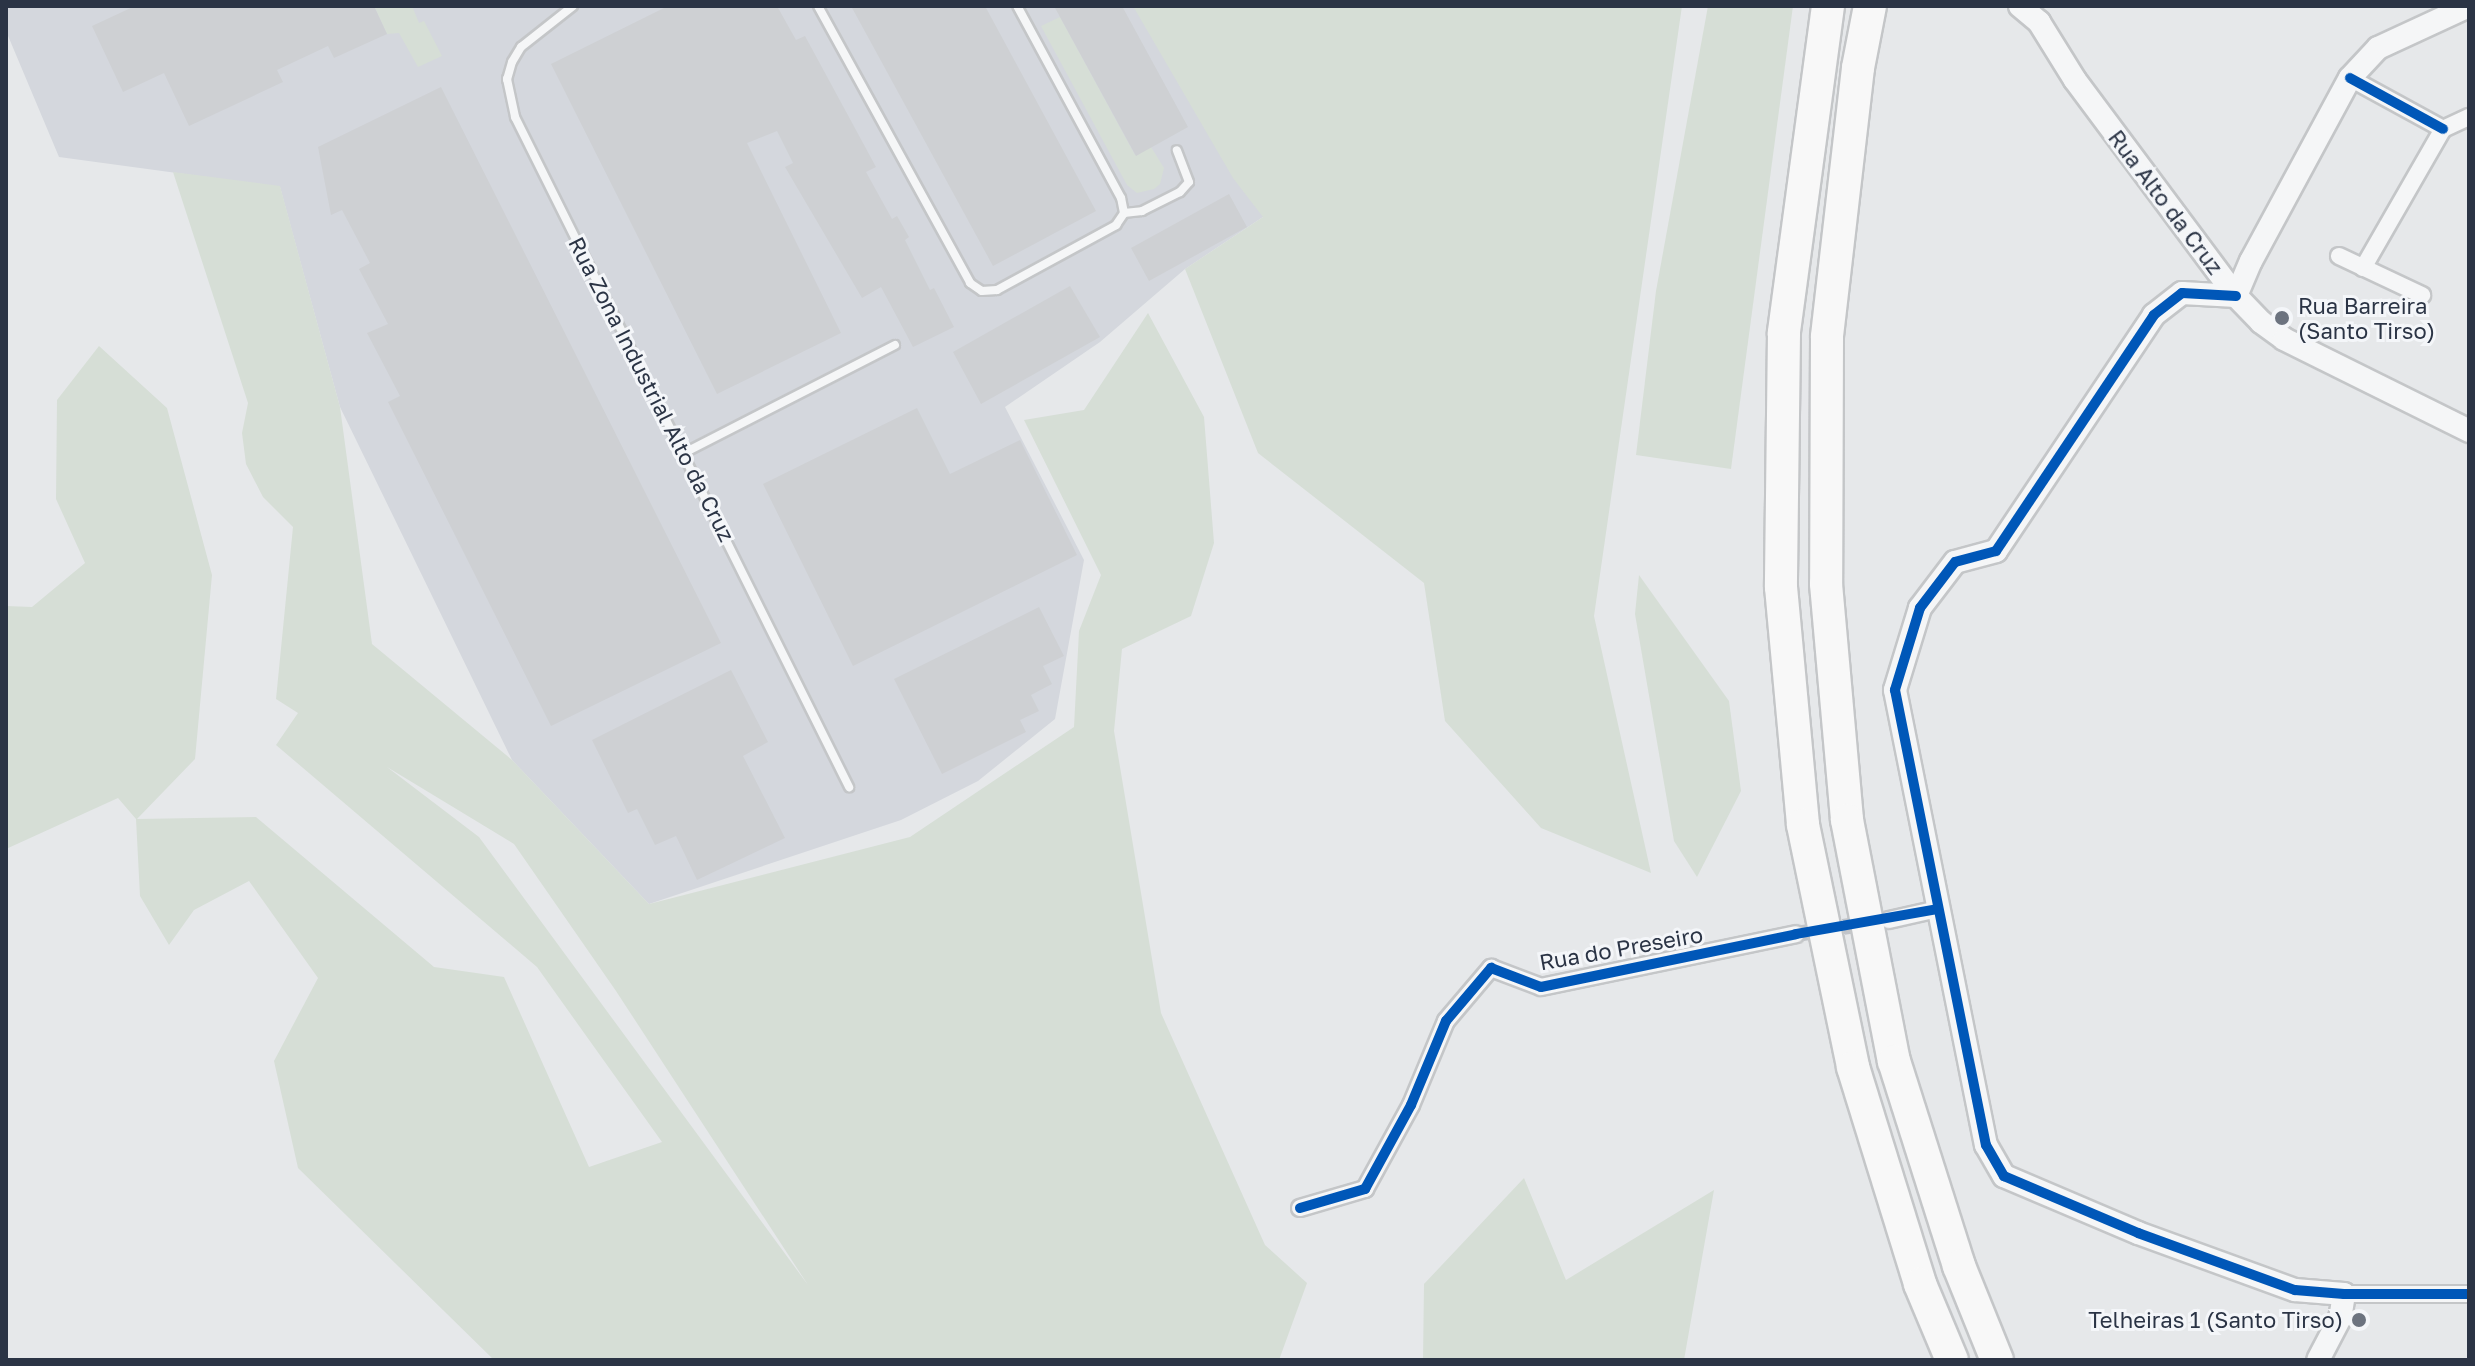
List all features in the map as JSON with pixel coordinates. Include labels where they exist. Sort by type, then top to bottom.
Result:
[{"type":"highway","points":[[1828,6],[1784,333],[1783,603],[1803,825],[1853,1067],[1920,1284],[1952,1360]]},
{"type":"highway","points":[[1870,6],[1858,68],[1827,337],[1826,584],[1847,820],[1894,1061],[1959,1266],[1997,1360]]},
{"type":"street","name":"Rua Alto da Cruz","points":[[2020,6],[2039,22],[2075,80],[2236,296],[2261,322],[2284,339],[2469,431]]},
{"type":"street","points":[[2469,6],[2378,48],[2350,78],[2251,261],[2236,296],[2182,293],[2154,315],[1996,551],[1955,562],[1920,608],[1895,690],[1986,1145],[2004,1176],[2138,1233],[2295,1290],[2344,1294],[2469,1294]]},
{"type":"street","points":[[2350,78],[2443,129]]},
{"type":"street","points":[[2363,268],[2443,129],[2469,117]]},
{"type":"street","points":[[2339,256],[2422,295]]},
{"type":"street","points":[[1889,920],[1938,909]]},
{"type":"street","name":"Rua do Preseiro","points":[[1300,1208],[1365,1189],[1411,1105],[1446,1021],[1491,968],[1541,987],[1796,934]]},
{"type":"street","points":[[2318,1360],[2340,1318],[2344,1294]]},
{"type":"lane","name":"Rua Zona Industrial Alto da Cruz","points":[[573,6],[521,47],[507,79],[515,117],[849,787]]},
{"type":"lane","points":[[818,6],[970,283],[982,291],[997,290],[1116,225],[1124,213],[1121,198],[1017,6]]},
{"type":"lane","points":[[1124,213],[1142,211],[1180,192],[1189,182],[1177,150]]},
{"type":"lane","points":[[684,453],[895,345]]},
{"type":"shaded area","points":[[6,6],[1629,6],[1263,217],[1185,269],[1100,342],[1005,407],[1084,560],[1055,719],[978,781],[901,820],[649,904],[512,760],[340,407],[280,187],[59,157],[6,31]]},
{"type":"shaded area","points":[[374,6],[412,6],[419,23],[424,21],[442,56],[418,67],[399,33],[387,34]]},
{"type":"shaded area","points":[[1133,6],[1682,6],[1594,616],[1651,873],[1541,828],[1445,721],[1424,583],[1258,453],[1185,269],[1263,217],[1233,178]]},
{"type":"shaded area","points":[[1708,6],[1793,6],[1731,469],[1636,455],[1656,291]]},
{"type":"shaded area","points":[[1060,17],[1135,155],[1151,147],[1164,168],[1160,184],[1154,189],[1137,193],[1127,185],[1041,26]]},
{"type":"shaded area","points":[[173,172],[280,186],[340,407],[372,644],[512,760],[649,904],[910,837],[1074,727],[1079,631],[1101,575],[1024,420],[1084,410],[1148,313],[1204,417],[1214,543],[1191,616],[1122,649],[1114,731],[1161,1013],[1265,1245],[1307,1283],[1279,1360],[494,1360],[298,1168],[274,1061],[318,978],[249,881],[194,910],[169,945],[140,896],[136,819],[118,798],[6,849],[6,606],[32,607],[85,563],[56,499],[57,400],[99,346],[167,408],[212,575],[195,759],[137,819],[256,817],[434,967],[504,977],[589,1167],[662,1142],[537,967],[276,745],[298,713],[276,699],[293,527],[263,497],[246,464],[242,433],[248,403]],"holes":[[[387,767],[514,844],[616,991],[808,1285],[479,837]]]},
{"type":"shaded area","points":[[1639,575],[1729,701],[1741,791],[1697,877],[1674,841],[1635,614]]},
{"type":"shaded area","points":[[1524,1178],[1566,1280],[1714,1190],[1684,1360],[1423,1360],[1424,1284]]},
{"type":"building","points":[[135,6],[374,6],[387,34],[334,58],[328,46],[277,70],[283,82],[189,126],[164,73],[123,92],[92,26]]},
{"type":"building","points":[[668,6],[777,6],[796,40],[805,36],[876,167],[866,172],[892,219],[897,216],[909,237],[905,240],[930,290],[934,288],[954,327],[913,347],[881,287],[862,298],[785,167],[793,163],[777,131],[747,143],[841,333],[717,394],[551,64]]},
{"type":"building","points":[[851,6],[985,6],[1096,211],[993,266]]},
{"type":"building","points":[[1054,6],[1122,6],[1188,127],[1136,156]]},
{"type":"building","points":[[441,87],[721,643],[551,726],[388,402],[400,396],[367,333],[388,324],[359,269],[370,263],[342,210],[331,215],[318,147]]},
{"type":"building","points":[[1229,194],[1247,227],[1149,281],[1131,248]]},
{"type":"building","points":[[1070,286],[1100,337],[981,404],[953,352]]},
{"type":"building","points":[[917,408],[950,474],[1020,440],[1077,555],[853,666],[763,484]]},
{"type":"building","points":[[1039,607],[1064,656],[1043,666],[1052,684],[1031,695],[1039,711],[1020,720],[1026,732],[942,774],[894,679]]},
{"type":"building","points":[[731,670],[768,742],[743,756],[785,838],[697,880],[676,836],[655,845],[637,809],[628,813],[592,740]]},
{"type":"tunnel","points":[[1796,934],[1870,923]]},
{"type":"cycle path","points":[[2350,78],[2443,129]]},
{"type":"cycle path","points":[[2236,296],[2182,293],[2154,315],[1996,551],[1955,562],[1920,608],[1895,690],[1986,1145],[2004,1176],[2138,1233],[2295,1290],[2344,1294],[2469,1294]]},
{"type":"cycle path","points":[[1300,1208],[1365,1189],[1411,1105],[1446,1021],[1491,968],[1541,987],[1796,934],[1938,909]]},
{"type":"place","name":"Rua Barreira (Santo Tirso)","points":[[2282,318]]},
{"type":"place","name":"Telheiras 1 (Santo Tirso)","points":[[2359,1320]]}]
